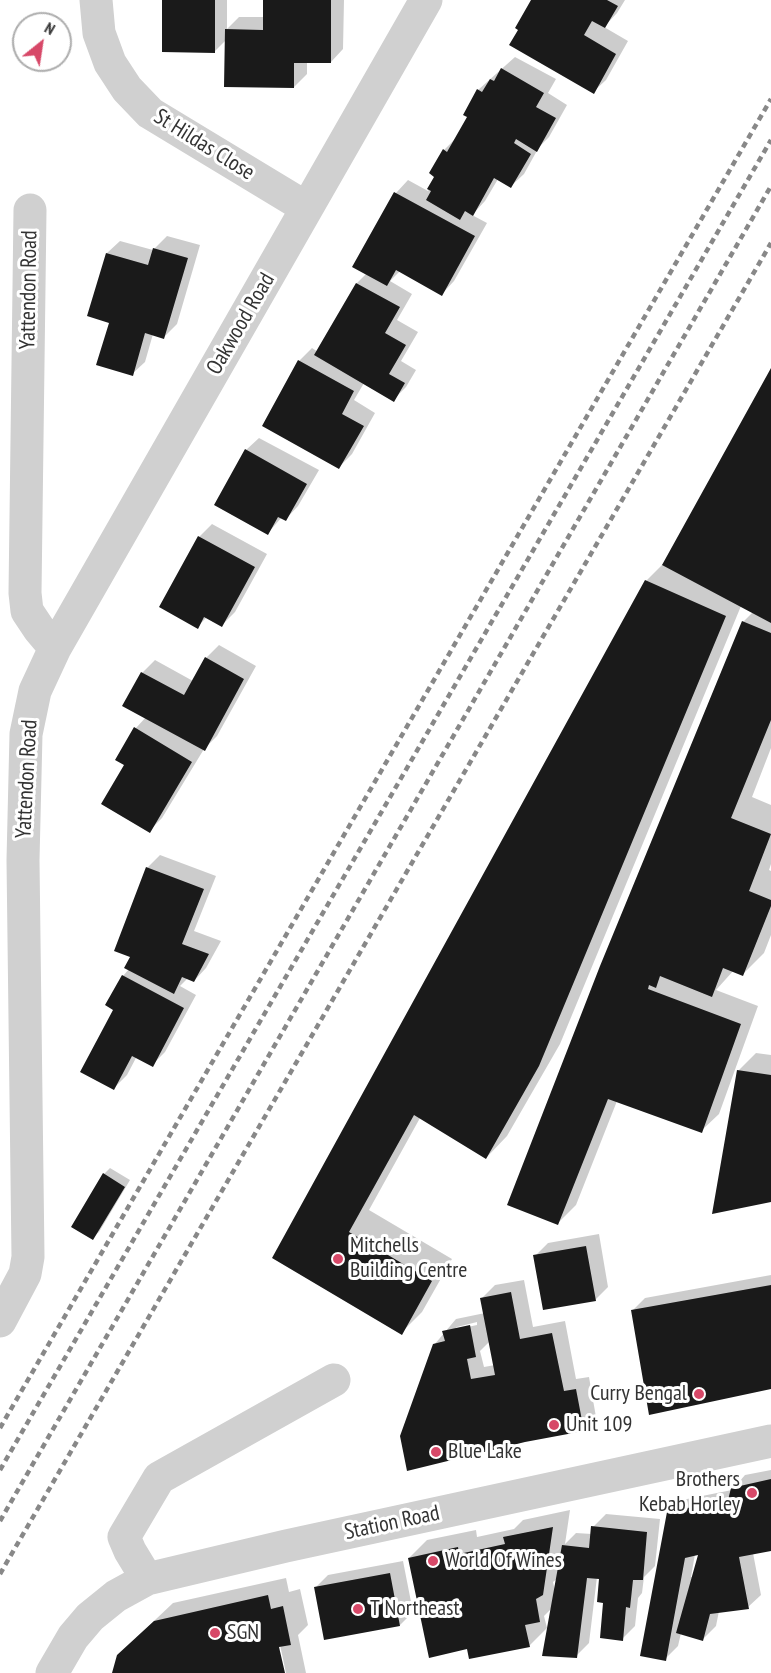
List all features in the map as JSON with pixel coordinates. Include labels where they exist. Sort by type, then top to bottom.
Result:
[{"type":"street","name":"St Hildas Close","points":[[96,0],[99,33],[110,63],[127,88],[150,113],[307,208]]},
{"type":"street","name":"Oakwood Road","points":[[55,648],[426,0]]},
{"type":"street","name":"Yattendon Road","points":[[0,1321],[25,1274],[28,1257],[13,1208],[26,734],[35,691],[55,648],[27,610],[25,593],[30,210]]},
{"type":"street","points":[[147,1579],[124,1537],[159,1478],[334,1380]]},
{"type":"street","name":"Station Road","points":[[52,1673],[73,1637],[90,1617],[116,1596],[147,1579],[286,1546],[771,1441]]},
{"type":"building","points":[[162,0],[215,0],[215,53],[162,52]]},
{"type":"building","points":[[263,0],[331,0],[331,63],[294,63],[294,88],[224,87],[225,29],[263,30]]},
{"type":"building","points":[[531,0],[607,0],[618,6],[605,28],[592,21],[584,35],[616,54],[594,94],[509,45],[518,30],[515,28]]},
{"type":"building","points":[[501,68],[544,93],[536,107],[556,118],[537,152],[516,139],[514,143],[531,154],[511,188],[494,178],[473,216],[465,211],[460,220],[426,200],[431,191],[427,189],[434,177],[429,173],[443,149],[447,152],[467,117],[463,115],[477,89],[482,92],[490,79],[494,81]]},
{"type":"building","points":[[394,192],[475,236],[442,296],[396,270],[387,286],[352,267]]},
{"type":"building","points":[[153,248],[188,258],[164,339],[145,333],[133,376],[96,365],[109,323],[87,316],[106,253],[148,265]]},
{"type":"building","points":[[356,283],[400,307],[385,333],[406,345],[389,374],[405,383],[394,402],[314,355]]},
{"type":"building","points":[[298,360],[354,391],[342,414],[364,426],[339,469],[262,426]]},
{"type":"building","points":[[771,368],[771,623],[662,565]]},
{"type":"building","points":[[245,449],[307,484],[286,521],[278,517],[268,535],[214,505]]},
{"type":"building","points":[[198,536],[255,567],[222,627],[204,617],[198,629],[159,607]]},
{"type":"building","points":[[645,580],[726,616],[539,1066],[486,1159],[414,1115],[349,1232],[432,1281],[402,1335],[272,1258]]},
{"type":"building","points":[[742,621],[771,633],[771,720],[731,818],[771,834],[749,891],[771,900],[771,906],[743,976],[723,968],[712,997],[660,976],[656,988],[649,985],[648,989],[741,1024],[702,1133],[608,1099],[558,1225],[507,1205],[600,966]]},
{"type":"building","points":[[205,657],[244,679],[205,751],[122,706],[141,672],[184,695]]},
{"type":"building","points":[[134,727],[192,762],[150,833],[101,804],[124,765],[115,760]]},
{"type":"building","points":[[146,867],[204,889],[182,944],[209,954],[194,982],[182,977],[174,994],[124,968],[130,957],[114,951]]},
{"type":"building","points":[[122,975],[184,1008],[153,1067],[132,1056],[114,1090],[80,1072],[113,1010],[105,1005]]},
{"type":"building","points":[[737,1070],[771,1075],[771,1202],[712,1214]]},
{"type":"building","points":[[103,1173],[125,1187],[93,1240],[71,1227]]},
{"type":"building","points":[[586,1246],[596,1301],[543,1310],[533,1255]]},
{"type":"building","points":[[771,1285],[771,1389],[649,1415],[631,1310]]},
{"type":"building","points":[[511,1292],[520,1339],[552,1333],[564,1391],[576,1389],[584,1431],[525,1442],[407,1471],[400,1436],[433,1344],[445,1341],[442,1331],[470,1325],[476,1357],[467,1359],[471,1379],[495,1375],[480,1298]]},
{"type":"building","points":[[771,1479],[771,1551],[739,1557],[749,1609],[710,1614],[703,1641],[676,1633],[698,1555],[685,1558],[666,1661],[640,1656],[667,1512],[728,1500],[731,1488]]},
{"type":"building","points":[[591,1526],[647,1532],[643,1580],[633,1580],[630,1608],[626,1607],[623,1641],[600,1638],[603,1603],[597,1602],[599,1579],[587,1578],[577,1658],[542,1656],[562,1545],[589,1548]]},
{"type":"building","points":[[553,1527],[543,1595],[536,1599],[540,1622],[525,1625],[530,1647],[469,1659],[467,1649],[429,1658],[408,1558],[458,1547],[459,1554],[505,1544],[503,1537]]},
{"type":"building","points":[[390,1573],[400,1626],[324,1640],[314,1587]]},
{"type":"building","name":"SGN","points":[[268,1595],[271,1609],[283,1606],[291,1645],[279,1647],[285,1673],[112,1673],[117,1655],[154,1621]]},
{"type":"railway","points":[[0,1428],[771,99]]},
{"type":"railway","points":[[0,1470],[771,140]]},
{"type":"railway","points":[[0,1521],[771,186]]},
{"type":"railway","points":[[0,1574],[771,243]]},
{"type":"place","name":"Mitchells Building Centre","points":[[338,1259]]},
{"type":"place","name":"Curry Bengal","points":[[699,1394]]},
{"type":"place","name":"Unit 109","points":[[554,1425]]},
{"type":"place","name":"Blue Lake","points":[[436,1452]]},
{"type":"place","name":"Brothers Kebab Horley","points":[[752,1493]]},
{"type":"place","name":"World Of Wines","points":[[433,1561]]},
{"type":"place","name":"T Northeast","points":[[358,1609]]},
{"type":"place","name":"SGN","points":[[215,1633]]}]
